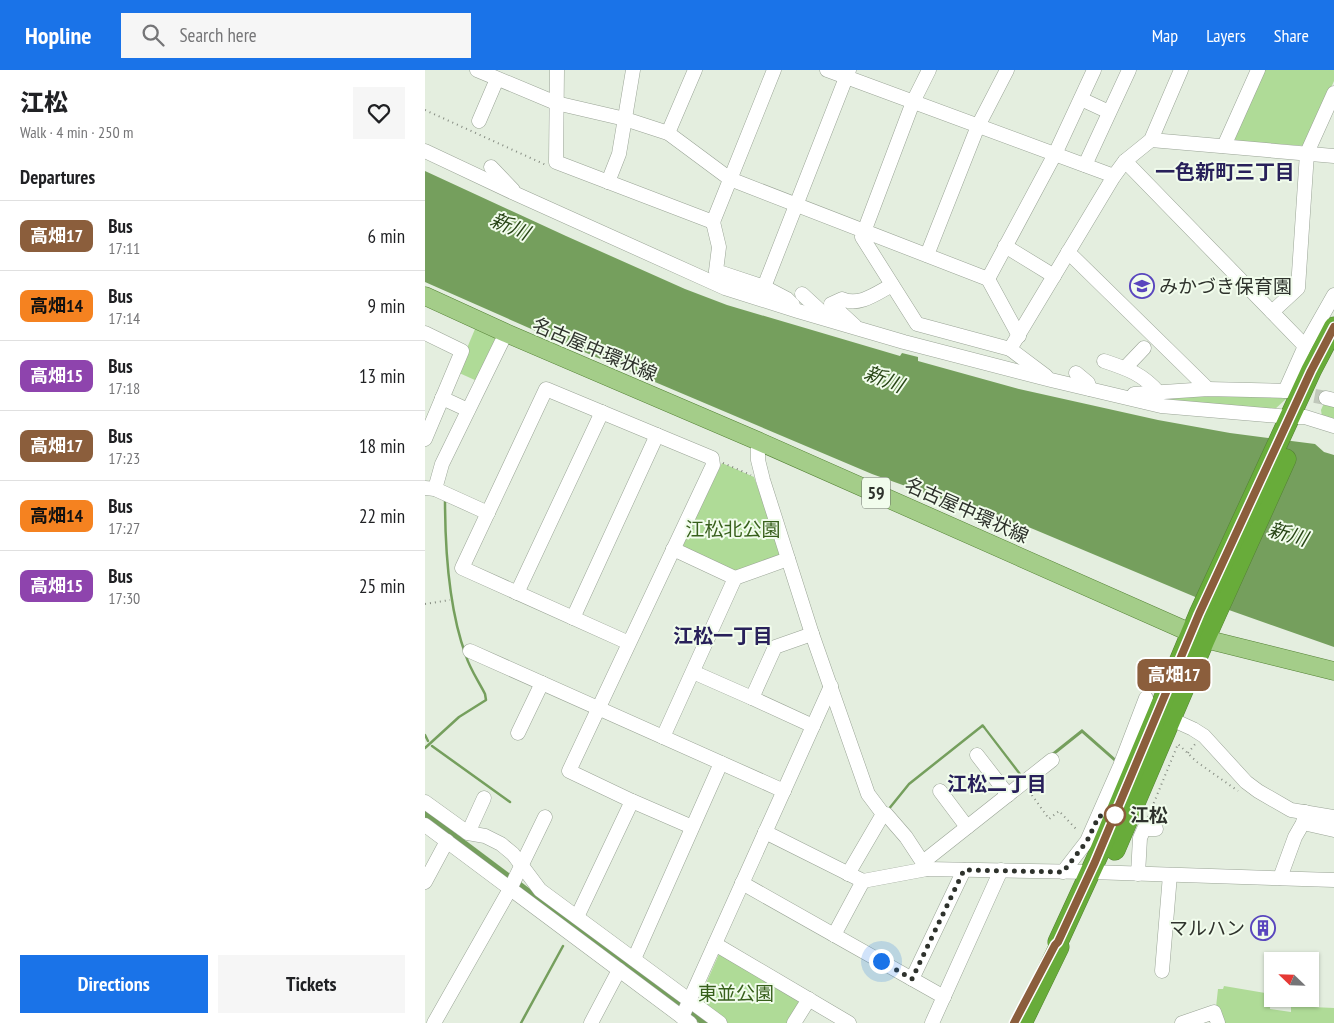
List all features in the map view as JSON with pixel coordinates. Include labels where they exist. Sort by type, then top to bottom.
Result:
[{"type":"highway","points":[[1294,424],[1311,371],[1334,327]]},
{"type":"highway","points":[[1098,872],[1203,627],[1294,424],[1334,354]]},
{"type":"highway","points":[[1021,1023],[1059,947],[1064,945],[1171,719],[1203,627]]},
{"type":"highway","points":[[1014,1023],[1055,945],[1064,945],[1071,952],[1035,1023]]},
{"type":"highway","points":[[1028,1023],[1067,951],[1064,945]]},
{"type":"main road","name":"名古屋中環状線","points":[[425,296],[506,333],[758,441],[1203,627],[1334,671]]},
{"type":"street","points":[[477,70],[556,103],[625,119],[668,133],[730,179],[988,279],[1019,336]]},
{"type":"street","points":[[557,70],[556,162],[713,222]]},
{"type":"street","points":[[608,182],[619,154],[633,70]]},
{"type":"street","points":[[668,133],[695,70]]},
{"type":"street","points":[[774,70],[713,222],[719,247],[716,271],[764,287],[787,299],[799,312]]},
{"type":"street","points":[[827,70],[847,73],[913,102],[1114,176]]},
{"type":"street","points":[[929,70],[913,102],[862,237],[917,324],[1010,349],[1051,380]]},
{"type":"street","points":[[927,256],[978,126],[1007,70]]},
{"type":"street","points":[[988,279],[1055,154],[1094,70]]},
{"type":"street","points":[[1085,165],[1129,70]]},
{"type":"street","points":[[1010,349],[1114,176],[1125,161],[1151,140],[1181,70]]},
{"type":"street","points":[[1224,146],[1258,70]]},
{"type":"street","points":[[764,287],[847,73]]},
{"type":"street","points":[[479,121],[497,79]]},
{"type":"street","points":[[1272,312],[1298,288],[1307,153],[1334,92]]},
{"type":"street","points":[[1081,99],[1109,112]]},
{"type":"street","points":[[1151,140],[1334,156]]},
{"type":"street","points":[[425,151],[725,288],[799,312],[1051,380],[1161,406],[1294,424],[1334,426]]},
{"type":"street","points":[[1125,161],[1305,346]]},
{"type":"street","points":[[491,167],[512,188],[514,193]]},
{"type":"street","points":[[1005,246],[1054,276]]},
{"type":"street","points":[[1068,252],[1208,389]]},
{"type":"street","points":[[857,328],[831,304],[842,299],[848,302],[859,302],[892,285]]},
{"type":"street","points":[[802,294],[831,321]]},
{"type":"street","points":[[1114,395],[1160,394],[1208,389],[1287,391],[1305,346],[1334,294]]},
{"type":"street","points":[[425,332],[462,351],[425,439]]},
{"type":"street","points":[[488,514],[430,488],[506,333]]},
{"type":"street","points":[[1125,368],[1144,348]]},
{"type":"street","points":[[1104,361],[1137,372],[1151,383],[1160,394]]},
{"type":"street","points":[[1076,373],[1088,383],[1090,390]]},
{"type":"street","points":[[629,643],[462,568],[546,389],[712,458],[713,465],[569,771],[692,827]]},
{"type":"street","points":[[442,398],[468,410]]},
{"type":"street","points":[[517,593],[601,412]]},
{"type":"street","points":[[573,618],[657,435]]},
{"type":"street","points":[[758,441],[758,460],[763,480],[812,634],[868,794],[883,814],[886,814],[906,837],[925,866]]},
{"type":"street","points":[[673,549],[735,578],[788,559]]},
{"type":"street","points":[[663,737],[735,578]]},
{"type":"street","points":[[752,698],[775,647],[812,634]]},
{"type":"street","points":[[470,651],[783,791]]},
{"type":"street","points":[[693,672],[813,726]]},
{"type":"street","points":[[518,733],[542,683]]},
{"type":"street","points":[[687,1012],[715,944],[831,686]]},
{"type":"street","points":[[1063,872],[1087,841],[1120,766],[1146,698]]},
{"type":"street","points":[[1171,719],[1193,728],[1204,736],[1246,782],[1258,791],[1304,818],[1334,830]]},
{"type":"street","points":[[977,755],[1008,795]]},
{"type":"street","points":[[925,866],[967,827],[1052,760]]},
{"type":"street","points":[[633,959],[721,763]]},
{"type":"street","points":[[940,791],[967,827]]},
{"type":"street","points":[[468,833],[485,798]]},
{"type":"street","points":[[577,917],[632,801]]},
{"type":"street","points":[[425,802],[468,833],[485,836],[501,844],[515,878],[619,970],[687,1012],[721,1023]]},
{"type":"street","points":[[848,874],[883,814]]},
{"type":"street","points":[[435,1023],[515,878],[545,817]]},
{"type":"street","points":[[1304,818],[1334,817]]},
{"type":"street","points":[[1280,878],[1304,818]]},
{"type":"street","points":[[425,825],[447,842],[540,890],[633,959],[687,1012]]},
{"type":"street","points":[[1138,874],[1139,838],[1150,829]]},
{"type":"street","points":[[765,832],[863,881],[925,866],[964,870],[1098,872],[1334,880]]},
{"type":"street","points":[[425,882],[447,842]]},
{"type":"street","points":[[912,979],[964,870]]},
{"type":"street","points":[[932,1023],[1001,870]]},
{"type":"street","points":[[1162,971],[1170,875]]},
{"type":"street","points":[[834,934],[863,881]]},
{"type":"street","points":[[742,883],[944,997]]},
{"type":"street","points":[[715,944],[849,1023]]},
{"type":"street","points":[[591,1023],[619,970]]},
{"type":"street","points":[[794,1023],[809,999]]},
{"type":"street","points":[[1182,1023],[1214,1012],[1218,1023]]},
{"type":"path","points":[[425,110],[552,167],[556,162]]},
{"type":"path","points":[[712,458],[763,480]]},
{"type":"path","points":[[425,604],[450,600]]},
{"type":"path","points":[[1150,829],[1178,744],[1197,762],[1244,795]]},
{"type":"path","points":[[1188,754],[1194,746]]},
{"type":"path","points":[[1023,783],[1049,819],[1059,811],[1087,841]]},
{"type":"green space","points":[[1262,70],[1334,70],[1334,81],[1306,146],[1236,141],[1233,135]]},
{"type":"green space","points":[[475,329],[497,339],[477,381],[457,372]]},
{"type":"green space","points":[[1288,393],[1286,399],[1274,410],[1160,400],[1161,396]]},
{"type":"green space","points":[[1325,401],[1334,403],[1334,420],[1322,417],[1321,410]]},
{"type":"green space","name":"江松北公園","points":[[722,463],[754,477],[781,552],[778,559],[735,573],[685,549],[683,544]]},
{"type":"green space","name":"東並公園","points":[[719,954],[800,999],[799,1005],[788,1023],[728,1023],[700,1002],[700,997]]},
{"type":"green space","points":[[1224,986],[1264,993],[1264,1008],[1291,1012],[1291,1008],[1334,1008],[1334,1023],[1222,1023],[1216,1007],[1218,989],[1223,989]]},
{"type":"water","name":"新川","points":[[425,171],[685,289],[727,305],[900,356],[902,353],[918,357],[918,361],[1019,389],[1158,420],[1230,433],[1315,444],[1324,452],[1334,455],[1334,647],[1212,604],[1026,526],[992,517],[872,474],[570,346],[425,282]]},
{"type":"water","points":[[983,724],[1023,776],[1082,729],[1116,759],[1115,762],[1082,733],[1023,780],[981,725]]},
{"type":"water","points":[[425,810],[709,1023],[699,1023],[425,819]]},
{"type":"waterway","points":[[425,748],[459,717],[486,700],[485,694],[468,661],[456,619],[447,558],[445,499]]},
{"type":"waterway","points":[[888,810],[909,784],[982,726],[984,727]]},
{"type":"waterway","points":[[425,735],[428,741]]},
{"type":"waterway","points":[[432,746],[510,802]]},
{"type":"waterway","points":[[521,1023],[563,946]]},
{"type":"tunnel","points":[[1294,392],[1326,398]]},
{"type":"bus line","name":"高畑17","points":[[1014,1023],[1058,942],[1084,887],[1199,614],[1311,371],[1334,327]]},
{"type":"place","name":"みかづき保育園","points":[[1142,286]]},
{"type":"place","name":"江松","points":[[1115,815]]},
{"type":"place","name":"マルハン","points":[[1263,928]]},
{"type":"district","name":"一色新町三丁目","points":[[1225,172]]},
{"type":"district","name":"江松一丁目","points":[[723,636]]},
{"type":"district","name":"江松二丁目","points":[[997,784]]},
{"type":"route","points":[[881,961],[912,979],[964,870],[1063,872],[1087,841],[1099,816],[1115,815]]}]
